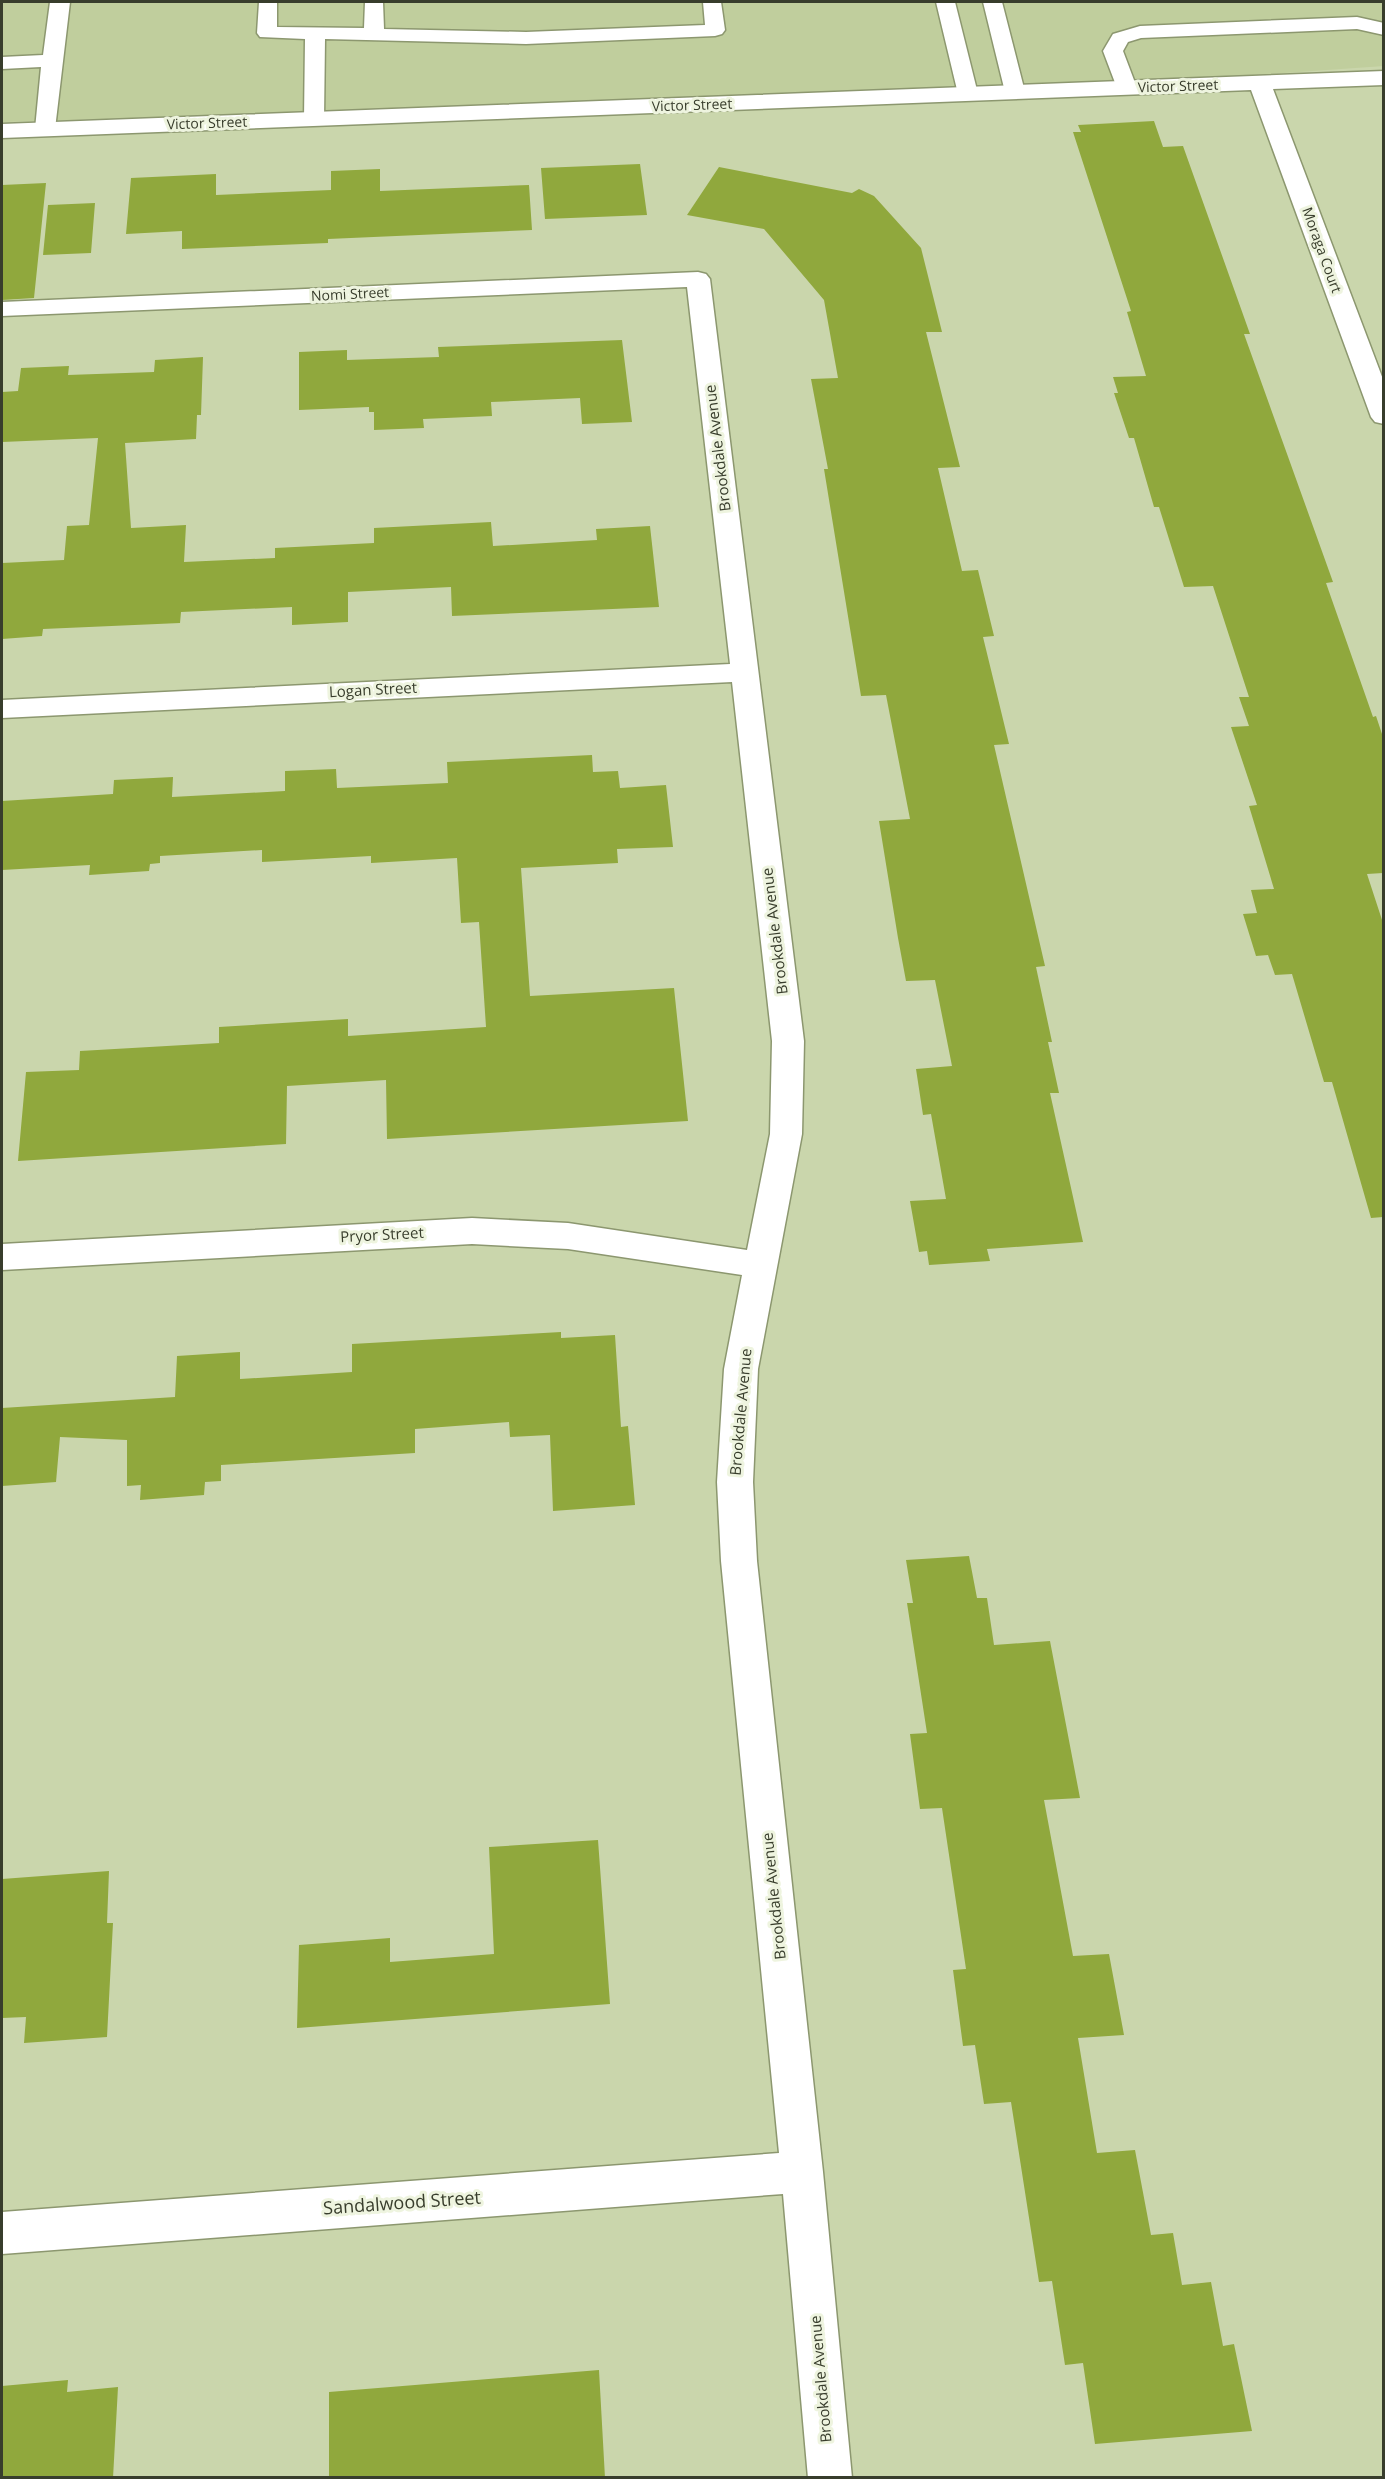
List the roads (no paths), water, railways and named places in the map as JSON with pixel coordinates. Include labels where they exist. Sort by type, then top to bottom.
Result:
[{"type":"street","name":"Victor Street","points":[[2,131],[1383,78]]},
{"type":"street","name":"Moraga Court","points":[[1260,83],[1383,417]]},
{"type":"street","name":"Nomi Street","points":[[2,309],[698,279]]},
{"type":"street","name":"Brookdale Avenue","points":[[698,279],[788,1041],[786,1134],[741,1369],[735,1482],[740,1561],[802,2172],[830,2478]]},
{"type":"street","name":"Logan Street","points":[[2,709],[745,672]]},
{"type":"street","name":"Pryor Street","points":[[2,1257],[472,1231],[568,1236],[761,1264]]},
{"type":"street","name":"Sandalwood Street","points":[[2,2233],[802,2172]]},
{"type":"lane","points":[[45,129],[60,2]]},
{"type":"lane","points":[[268,2],[267,33],[526,38],[716,30],[712,2]]},
{"type":"lane","points":[[374,2],[374,34]]},
{"type":"lane","points":[[945,2],[968,94]]},
{"type":"lane","points":[[992,2],[1015,92]]},
{"type":"lane","points":[[1127,88],[1113,51],[1120,38],[1140,32],[1357,23],[1383,30]]},
{"type":"lane","points":[[314,119],[315,33]]},
{"type":"lane","points":[[2,63],[52,61]]}]
